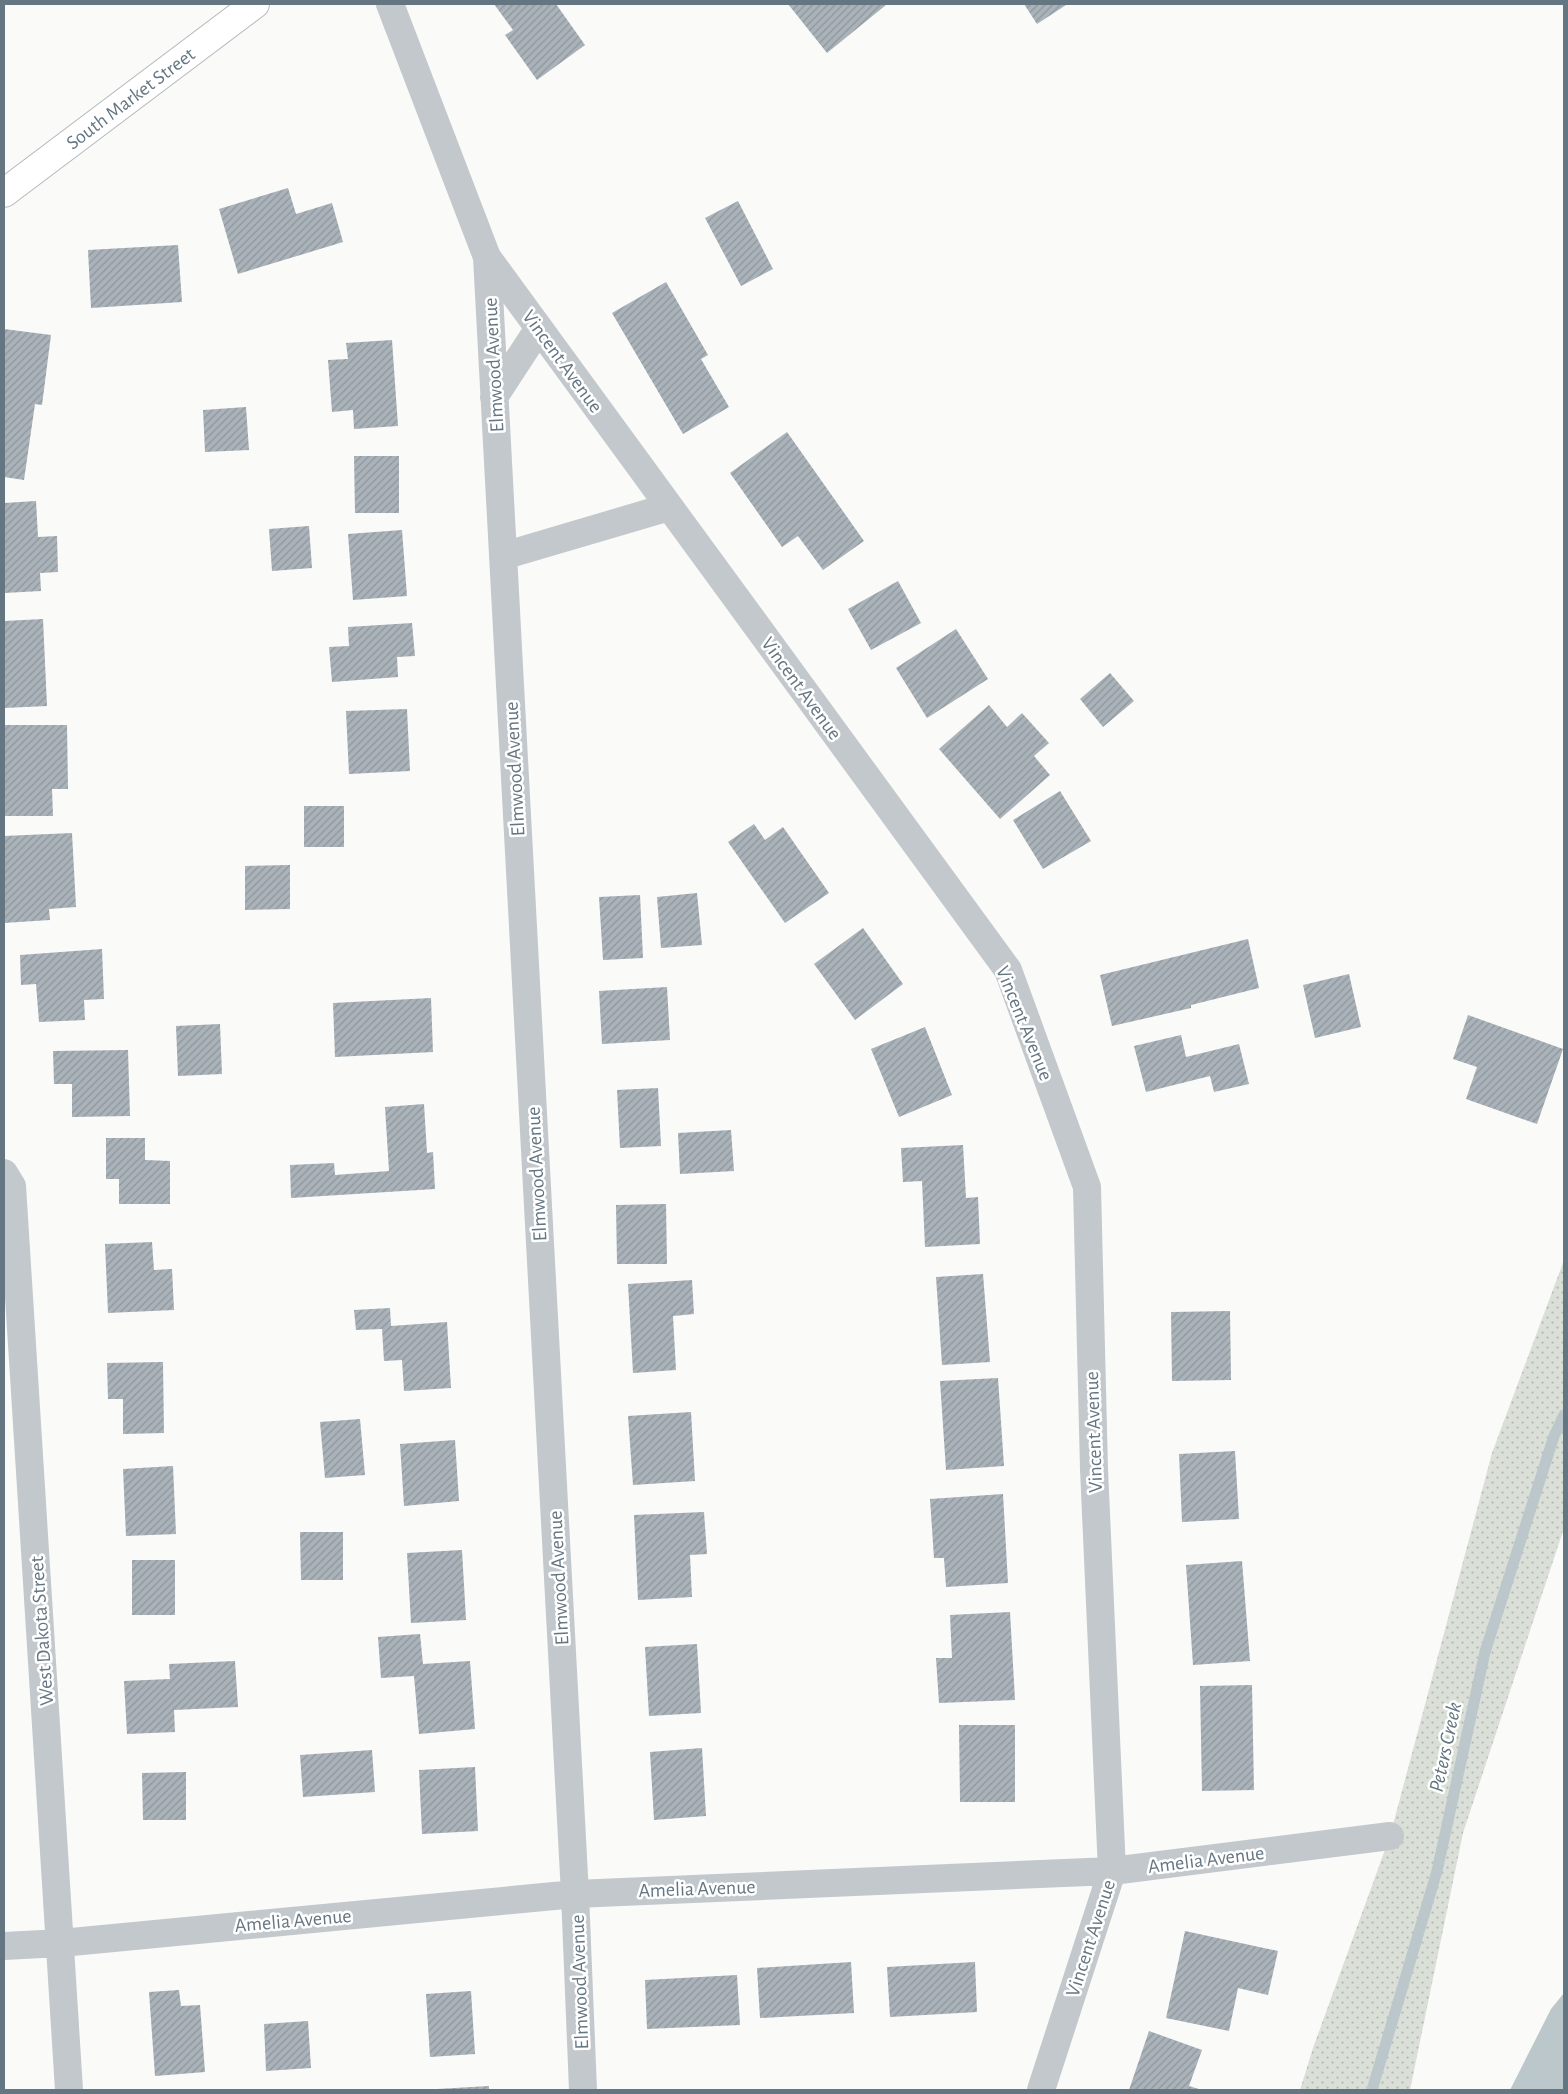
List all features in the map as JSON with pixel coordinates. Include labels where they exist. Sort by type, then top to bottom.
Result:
[{"type":"main road","name":"South Market Street","points":[[4,193],[255,4]]},
{"type":"street","name":"Vincent Avenue","points":[[390,4],[487,257],[1008,970],[1086,1187],[1094,1469],[1112,1871],[1041,2090]]},
{"type":"street","name":"Elmwood Avenue","points":[[487,257],[575,1894],[583,2090]]},
{"type":"street","points":[[494,397],[539,328]]},
{"type":"street","points":[[503,556],[669,507]]},
{"type":"street","name":"West Dakota Street","points":[[6,1182],[61,1943],[69,2090]]},
{"type":"street","name":"Amelia Avenue","points":[[4,1946],[61,1943],[575,1894],[1112,1871],[1390,1836]]},
{"type":"shaded area","points":[[1564,1260],[1564,1528],[1463,1833],[1410,2090],[1300,2090],[1313,2048],[1390,1836],[1492,1453]]},
{"type":"shaded area","points":[[1564,1993],[1564,2090],[1510,2090],[1551,2009]]},
{"type":"building","points":[[494,4],[556,4],[585,45],[537,80],[505,35],[513,30]]},
{"type":"building","points":[[788,4],[885,4],[886,5],[827,53]]},
{"type":"building","points":[[1024,4],[1065,4],[1066,5],[1037,24]]},
{"type":"building","points":[[288,188],[296,214],[332,203],[343,242],[238,274],[219,209]]},
{"type":"building","points":[[738,201],[773,269],[741,286],[705,218]]},
{"type":"building","points":[[178,245],[182,302],[91,308],[88,250]]},
{"type":"building","points":[[666,282],[708,355],[701,359],[729,407],[683,434],[612,313]]},
{"type":"building","points":[[4,329],[51,335],[42,405],[35,404],[24,480],[4,477]]},
{"type":"building","points":[[392,340],[398,426],[354,429],[353,410],[332,412],[328,360],[348,359],[346,343]]},
{"type":"building","points":[[246,407],[249,450],[205,452],[203,410]]},
{"type":"building","points":[[787,432],[864,541],[823,570],[798,536],[782,547],[730,473]]},
{"type":"building","points":[[354,456],[399,456],[399,513],[355,513]]},
{"type":"building","points":[[36,501],[38,537],[57,536],[58,572],[40,573],[41,591],[4,593],[4,503]]},
{"type":"building","points":[[309,526],[312,568],[272,571],[269,529]]},
{"type":"building","points":[[402,530],[407,596],[353,600],[348,534]]},
{"type":"building","points":[[898,581],[921,623],[871,650],[848,609]]},
{"type":"building","points":[[43,619],[47,706],[4,708],[4,621]]},
{"type":"building","points":[[412,623],[415,656],[397,657],[398,677],[332,682],[329,647],[349,646],[348,627]]},
{"type":"building","points":[[956,629],[988,679],[927,718],[896,668]]},
{"type":"building","points":[[1110,673],[1134,701],[1103,727],[1080,699]]},
{"type":"building","points":[[989,705],[1007,727],[1022,713],[1049,743],[1034,756],[1050,775],[1000,819],[939,749]]},
{"type":"building","points":[[407,709],[410,771],[349,774],[346,711]]},
{"type":"building","points":[[4,725],[67,725],[68,789],[52,789],[53,816],[4,816]]},
{"type":"building","points":[[1060,791],[1091,841],[1043,869],[1013,820]]},
{"type":"building","points":[[304,806],[344,806],[344,847],[304,847]]},
{"type":"building","points":[[754,824],[765,840],[783,827],[829,893],[785,923],[728,842]]},
{"type":"building","points":[[72,833],[76,907],[49,909],[50,920],[4,923],[4,836]]},
{"type":"building","points":[[290,865],[290,909],[245,910],[245,866]]},
{"type":"building","points":[[697,893],[702,945],[661,948],[657,897]]},
{"type":"building","points":[[640,895],[643,958],[603,960],[599,897]]},
{"type":"building","points":[[863,928],[903,984],[855,1020],[814,964]]},
{"type":"building","points":[[1248,939],[1259,988],[1191,1005],[1191,1008],[1112,1026],[1100,975]]},
{"type":"building","points":[[102,949],[104,999],[84,1000],[85,1020],[39,1022],[36,984],[21,985],[20,955]]},
{"type":"building","points":[[1349,974],[1361,1027],[1315,1038],[1303,985]]},
{"type":"building","points":[[667,987],[670,1040],[602,1044],[599,991]]},
{"type":"building","points":[[431,998],[433,1052],[335,1057],[333,1003]]},
{"type":"building","points":[[1468,1015],[1563,1049],[1537,1124],[1466,1099],[1477,1067],[1453,1059]]},
{"type":"building","points":[[220,1024],[222,1074],[178,1076],[176,1026]]},
{"type":"building","points":[[925,1027],[952,1095],[899,1117],[871,1049]]},
{"type":"building","points":[[1181,1035],[1186,1057],[1239,1044],[1249,1084],[1214,1092],[1210,1076],[1146,1092],[1134,1046]]},
{"type":"building","points":[[128,1050],[130,1116],[72,1117],[72,1084],[54,1084],[53,1051]]},
{"type":"building","points":[[658,1088],[661,1146],[620,1148],[617,1090]]},
{"type":"building","points":[[424,1104],[427,1153],[433,1152],[435,1189],[291,1198],[290,1165],[334,1163],[335,1175],[389,1171],[385,1107]]},
{"type":"building","points":[[731,1130],[734,1171],[680,1174],[678,1133]]},
{"type":"building","points":[[106,1138],[145,1138],[145,1160],[170,1161],[170,1204],[119,1204],[119,1179],[106,1179]]},
{"type":"building","points":[[963,1145],[966,1198],[978,1197],[980,1244],[925,1247],[922,1181],[903,1182],[901,1148]]},
{"type":"building","points":[[666,1204],[667,1264],[617,1264],[616,1205]]},
{"type":"building","points":[[152,1242],[154,1270],[172,1269],[174,1310],[108,1313],[105,1244]]},
{"type":"building","points":[[983,1274],[990,1362],[942,1365],[936,1277]]},
{"type":"building","points":[[692,1280],[694,1314],[673,1316],[676,1370],[633,1373],[628,1284]]},
{"type":"building","points":[[390,1308],[391,1326],[447,1322],[451,1388],[404,1391],[402,1360],[384,1361],[382,1329],[356,1330],[354,1310]]},
{"type":"building","points":[[1230,1311],[1231,1380],[1172,1381],[1171,1312]]},
{"type":"building","points":[[163,1362],[164,1433],[123,1434],[123,1399],[108,1399],[107,1363]]},
{"type":"building","points":[[998,1378],[1004,1466],[946,1470],[940,1381]]},
{"type":"building","points":[[691,1412],[695,1481],[633,1485],[628,1416]]},
{"type":"building","points":[[360,1419],[365,1475],[325,1478],[320,1422]]},
{"type":"building","points":[[455,1440],[459,1501],[404,1506],[400,1444]]},
{"type":"building","points":[[1235,1451],[1239,1519],[1182,1522],[1179,1454]]},
{"type":"building","points":[[173,1466],[176,1534],[126,1536],[123,1469]]},
{"type":"building","points":[[1003,1494],[1008,1583],[946,1587],[944,1558],[934,1558],[930,1499]]},
{"type":"building","points":[[704,1512],[707,1554],[690,1555],[692,1597],[638,1600],[634,1515]]},
{"type":"building","points":[[300,1532],[343,1532],[343,1580],[301,1580]]},
{"type":"building","points":[[462,1550],[466,1620],[411,1623],[407,1553]]},
{"type":"building","points":[[132,1560],[175,1560],[175,1615],[132,1615]]},
{"type":"building","points":[[1242,1561],[1250,1661],[1193,1665],[1186,1565]]},
{"type":"building","points":[[1010,1612],[1015,1700],[939,1703],[936,1658],[952,1658],[950,1615]]},
{"type":"building","points":[[420,1634],[423,1664],[470,1661],[475,1729],[419,1734],[414,1676],[381,1678],[378,1637]]},
{"type":"building","points":[[697,1644],[701,1713],[649,1716],[645,1647]]},
{"type":"building","points":[[235,1661],[238,1707],[174,1710],[175,1732],[127,1734],[124,1681],[170,1679],[169,1664]]},
{"type":"building","points":[[1252,1685],[1254,1790],[1202,1791],[1200,1686]]},
{"type":"building","points":[[959,1725],[1015,1725],[1015,1802],[960,1802]]},
{"type":"building","points":[[702,1748],[706,1816],[654,1820],[650,1752]]},
{"type":"building","points":[[372,1750],[375,1792],[303,1797],[300,1755]]},
{"type":"building","points":[[475,1767],[478,1831],[422,1834],[419,1770]]},
{"type":"building","points":[[186,1772],[186,1820],[143,1820],[142,1773]]},
{"type":"building","points":[[1185,1931],[1278,1951],[1268,1995],[1238,1988],[1229,2031],[1166,2018]]},
{"type":"building","points":[[851,1962],[854,2013],[760,2018],[757,1968]]},
{"type":"building","points":[[975,1962],[977,2012],[890,2017],[887,1967]]},
{"type":"building","points":[[737,1975],[740,2025],[647,2029],[645,1980]]},
{"type":"building","points":[[179,1990],[181,2006],[200,2005],[205,2072],[155,2076],[149,1992]]},
{"type":"building","points":[[471,1991],[475,2054],[430,2057],[426,1994]]},
{"type":"building","points":[[308,2021],[311,2068],[266,2071],[264,2024]]},
{"type":"building","points":[[1149,2031],[1202,2050],[1189,2086],[1202,2090],[1129,2090]]},
{"type":"building","points":[[489,2086],[489,2090],[437,2090],[437,2089]]},
{"type":"waterway","name":"Peters Creek","points":[[1372,2090],[1437,1871],[1485,1652],[1554,1436],[1564,1415]]}]
